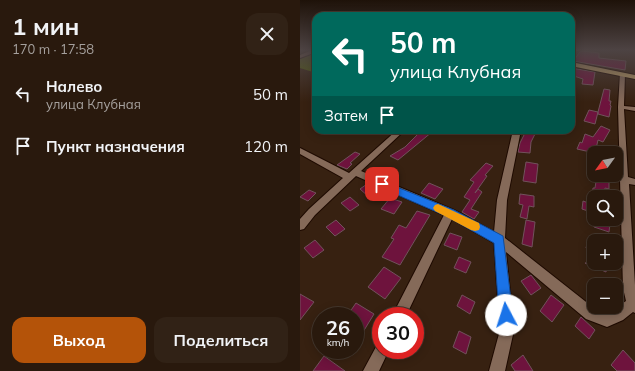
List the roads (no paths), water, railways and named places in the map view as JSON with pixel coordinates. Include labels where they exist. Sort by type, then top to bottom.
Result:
[{"type":"main road","points":[[588,67],[635,77]]},
{"type":"street","points":[[300,151],[352,174],[450,213],[499,240],[592,314],[607,320],[618,316],[634,305],[629,288],[621,107],[622,74]]},
{"type":"street","points":[[621,107],[635,109]]},
{"type":"street","points":[[300,226],[352,174],[397,134]]},
{"type":"street","points":[[497,371],[507,330],[499,240],[502,200],[516,134]]},
{"type":"street","points":[[624,179],[635,182]]},
{"type":"street","points":[[403,307],[450,213]]},
{"type":"street","points":[[371,371],[377,359]]}]
